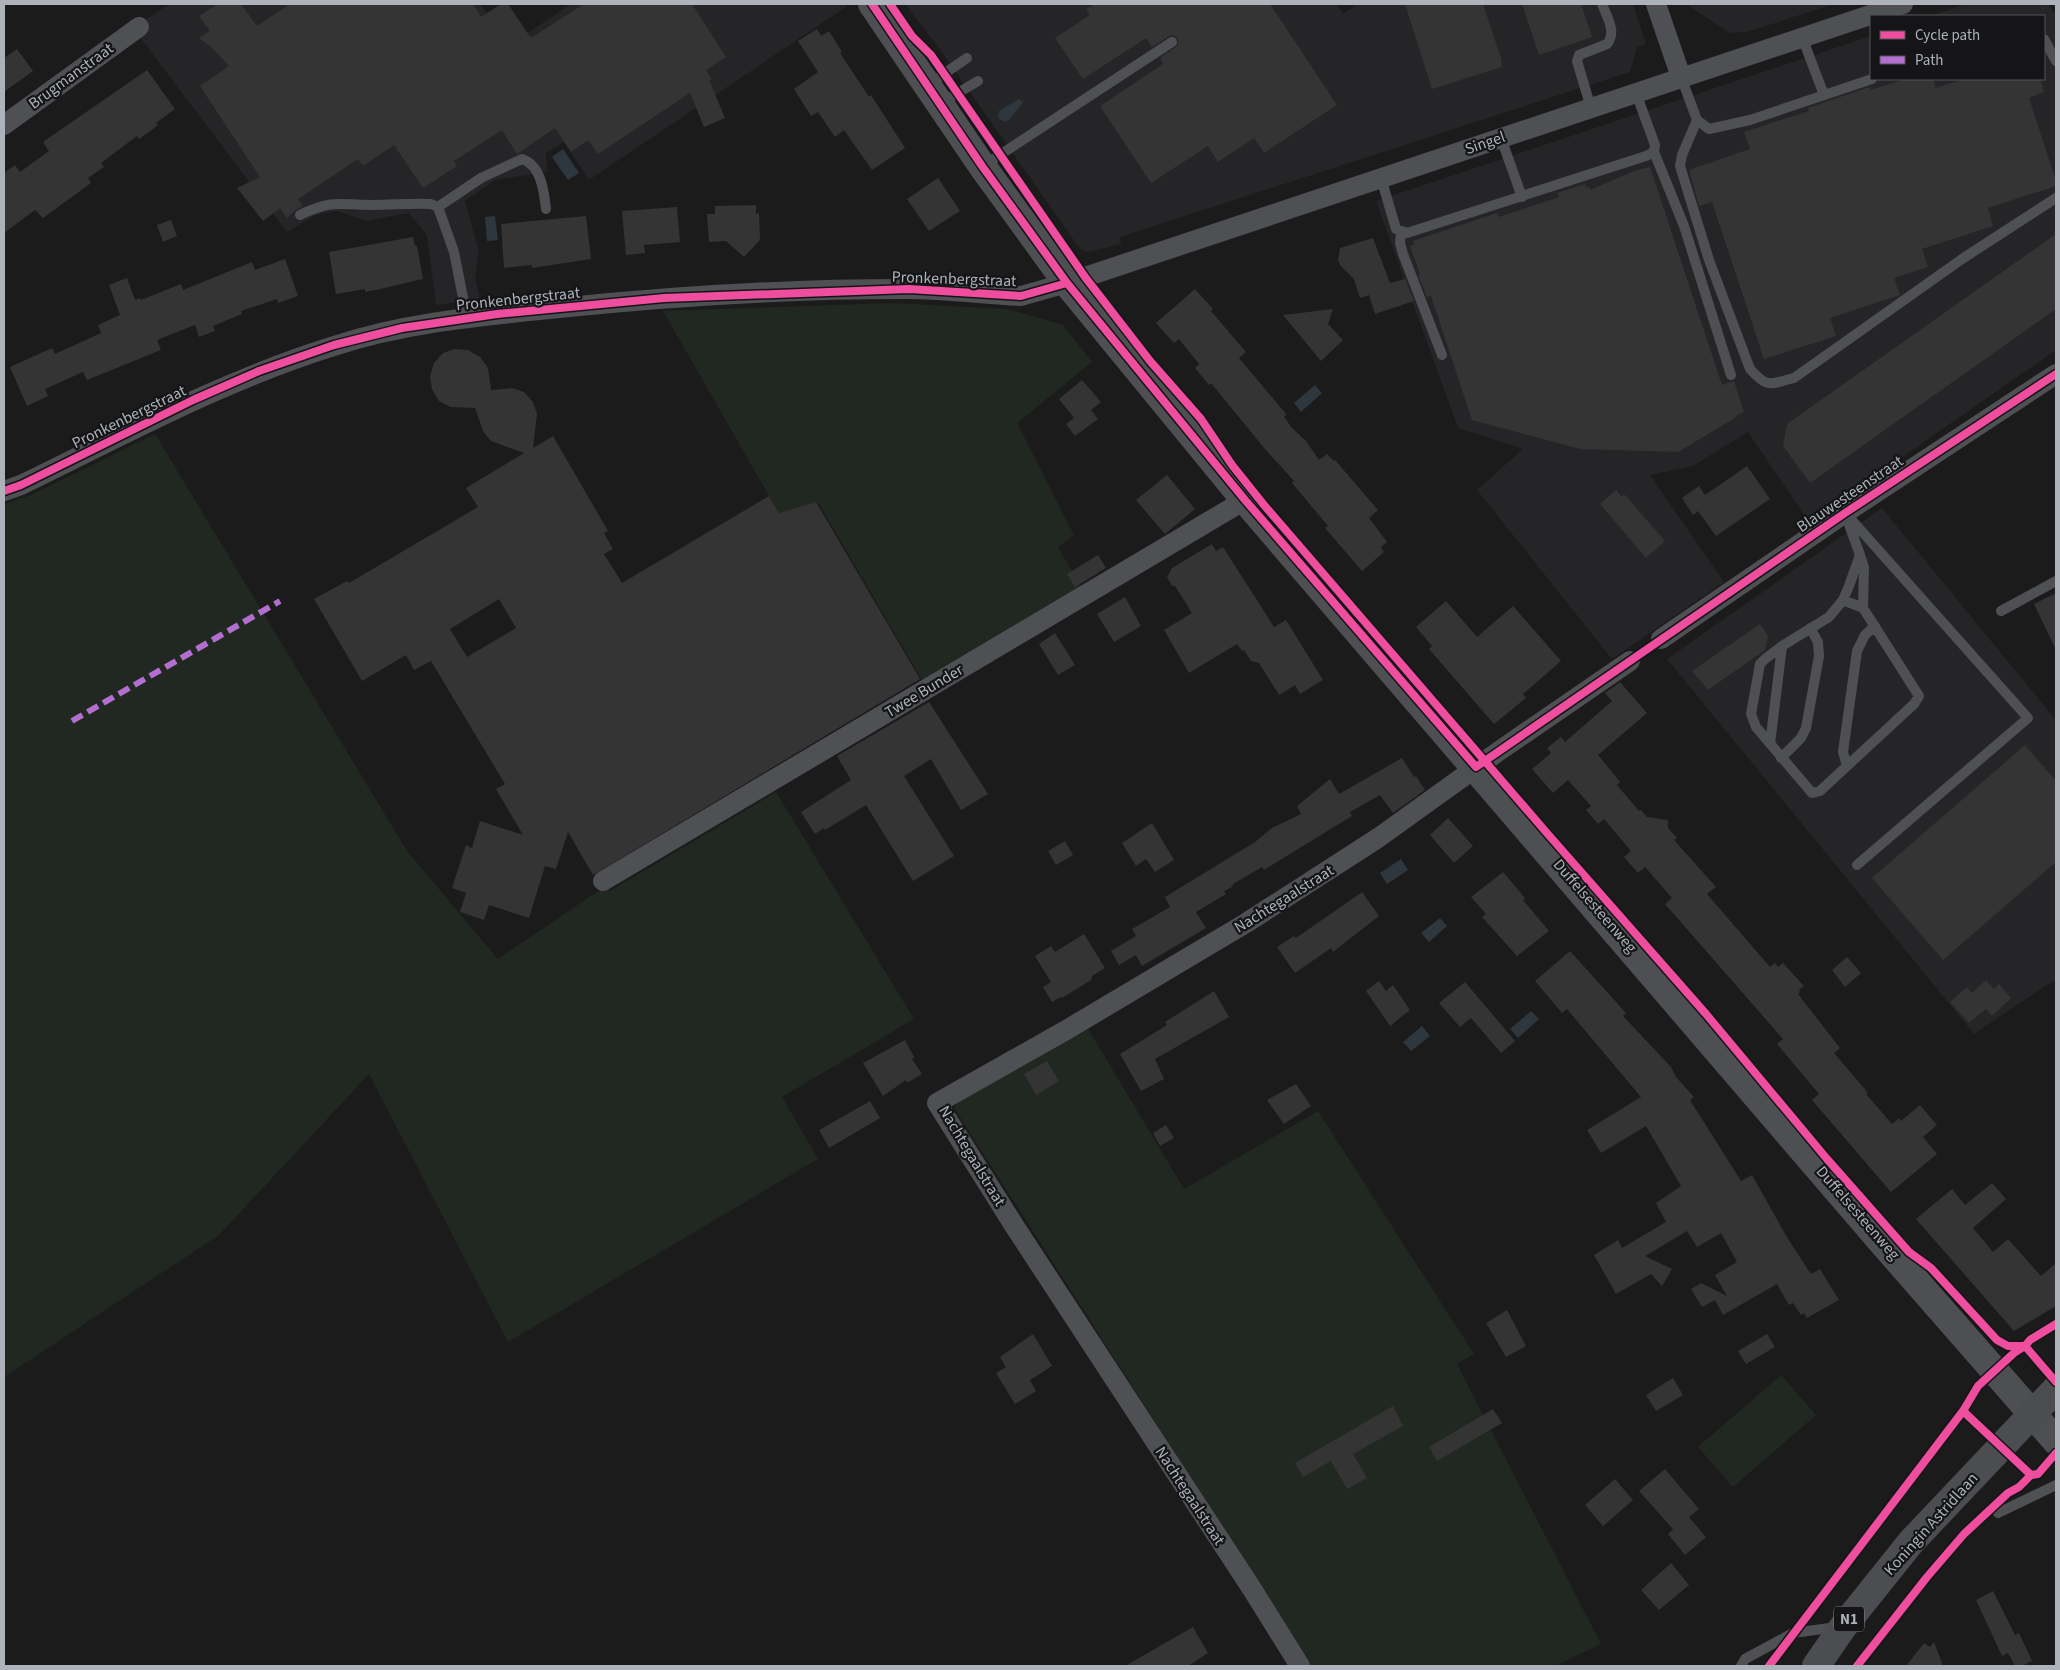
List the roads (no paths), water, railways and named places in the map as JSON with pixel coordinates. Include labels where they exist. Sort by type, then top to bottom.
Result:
[{"type":"main road","name":"Koningin Astridlaan","points":[[1816,1666],[1843,1627],[1911,1542],[2056,1389]]},
{"type":"street","name":"Duffelsesteenweg","points":[[872,4],[982,166],[1067,283],[1245,500],[1880,1240],[2056,1441]]},
{"type":"street","points":[[1656,4],[1681,78]]},
{"type":"street","name":"Singel","points":[[1067,283],[1903,4]]},
{"type":"street","name":"Brugmanstraat","points":[[4,125],[138,28]]},
{"type":"street","name":"Pronkenbergstraat","points":[[4,491],[21,485],[193,400],[259,371],[372,335],[428,323],[664,298],[909,289],[1020,296],[1067,283]]},
{"type":"street","name":"Blauwesteenstraat","points":[[1661,639],[1845,513],[2056,374]]},
{"type":"street","name":"Twee Bunder","points":[[603,881],[1245,500]]},
{"type":"street","points":[[1476,767],[1630,661]]},
{"type":"street","name":"Nachtegaalstraat","points":[[1300,1666],[1010,1219],[937,1103],[1068,1029],[1246,923],[1378,838],[1476,767]]},
{"type":"lane","points":[[1591,108],[1577,60],[1579,55],[1607,44],[1610,40],[1612,32],[1602,4]]},
{"type":"lane","points":[[1802,37],[1824,95]]},
{"type":"lane","points":[[2045,41],[2056,61]]},
{"type":"lane","points":[[982,166],[1172,42]]},
{"type":"lane","points":[[934,94],[967,58]]},
{"type":"lane","points":[[1681,78],[1698,120],[1709,129],[1750,120],[1870,80]]},
{"type":"lane","points":[[934,94],[978,80]]},
{"type":"lane","points":[[1636,93],[1655,145],[1654,152],[1684,226],[1731,375]]},
{"type":"lane","points":[[1698,120],[1682,155],[1680,166],[1709,260],[1750,369],[1761,381],[1769,384],[1794,378],[1962,259],[2056,198]]},
{"type":"lane","points":[[1501,138],[1522,197]]},
{"type":"lane","points":[[1381,178],[1396,229],[1406,233],[1522,197],[1654,152]]},
{"type":"lane","points":[[438,207],[481,178],[522,159],[528,161],[536,168],[545,195],[546,209]]},
{"type":"lane","points":[[300,215],[319,206],[336,203],[370,205],[420,203],[438,207],[454,252],[467,318]]},
{"type":"lane","points":[[1401,232],[1400,243],[1403,254],[1442,355]]},
{"type":"lane","points":[[1845,513],[1864,567],[1863,608]]},
{"type":"lane","points":[[1845,513],[2028,718],[1858,865]]},
{"type":"lane","points":[[1843,600],[1863,608],[1919,696],[1914,704],[1820,791],[1812,793],[1756,727],[1751,714],[1760,664],[1782,646],[1829,617],[1843,600],[1860,554]]},
{"type":"lane","points":[[2001,611],[2056,581]]},
{"type":"lane","points":[[1847,766],[1843,752],[1855,660],[1860,642],[1875,626]]},
{"type":"lane","points":[[1781,758],[1800,738],[1806,728],[1819,656],[1818,642],[1810,628]]},
{"type":"lane","points":[[1770,744],[1782,646]]},
{"type":"lane","points":[[1998,1513],[2056,1485]]},
{"type":"lane","points":[[1741,1666],[1745,1659],[1793,1633],[1843,1627]]}]
